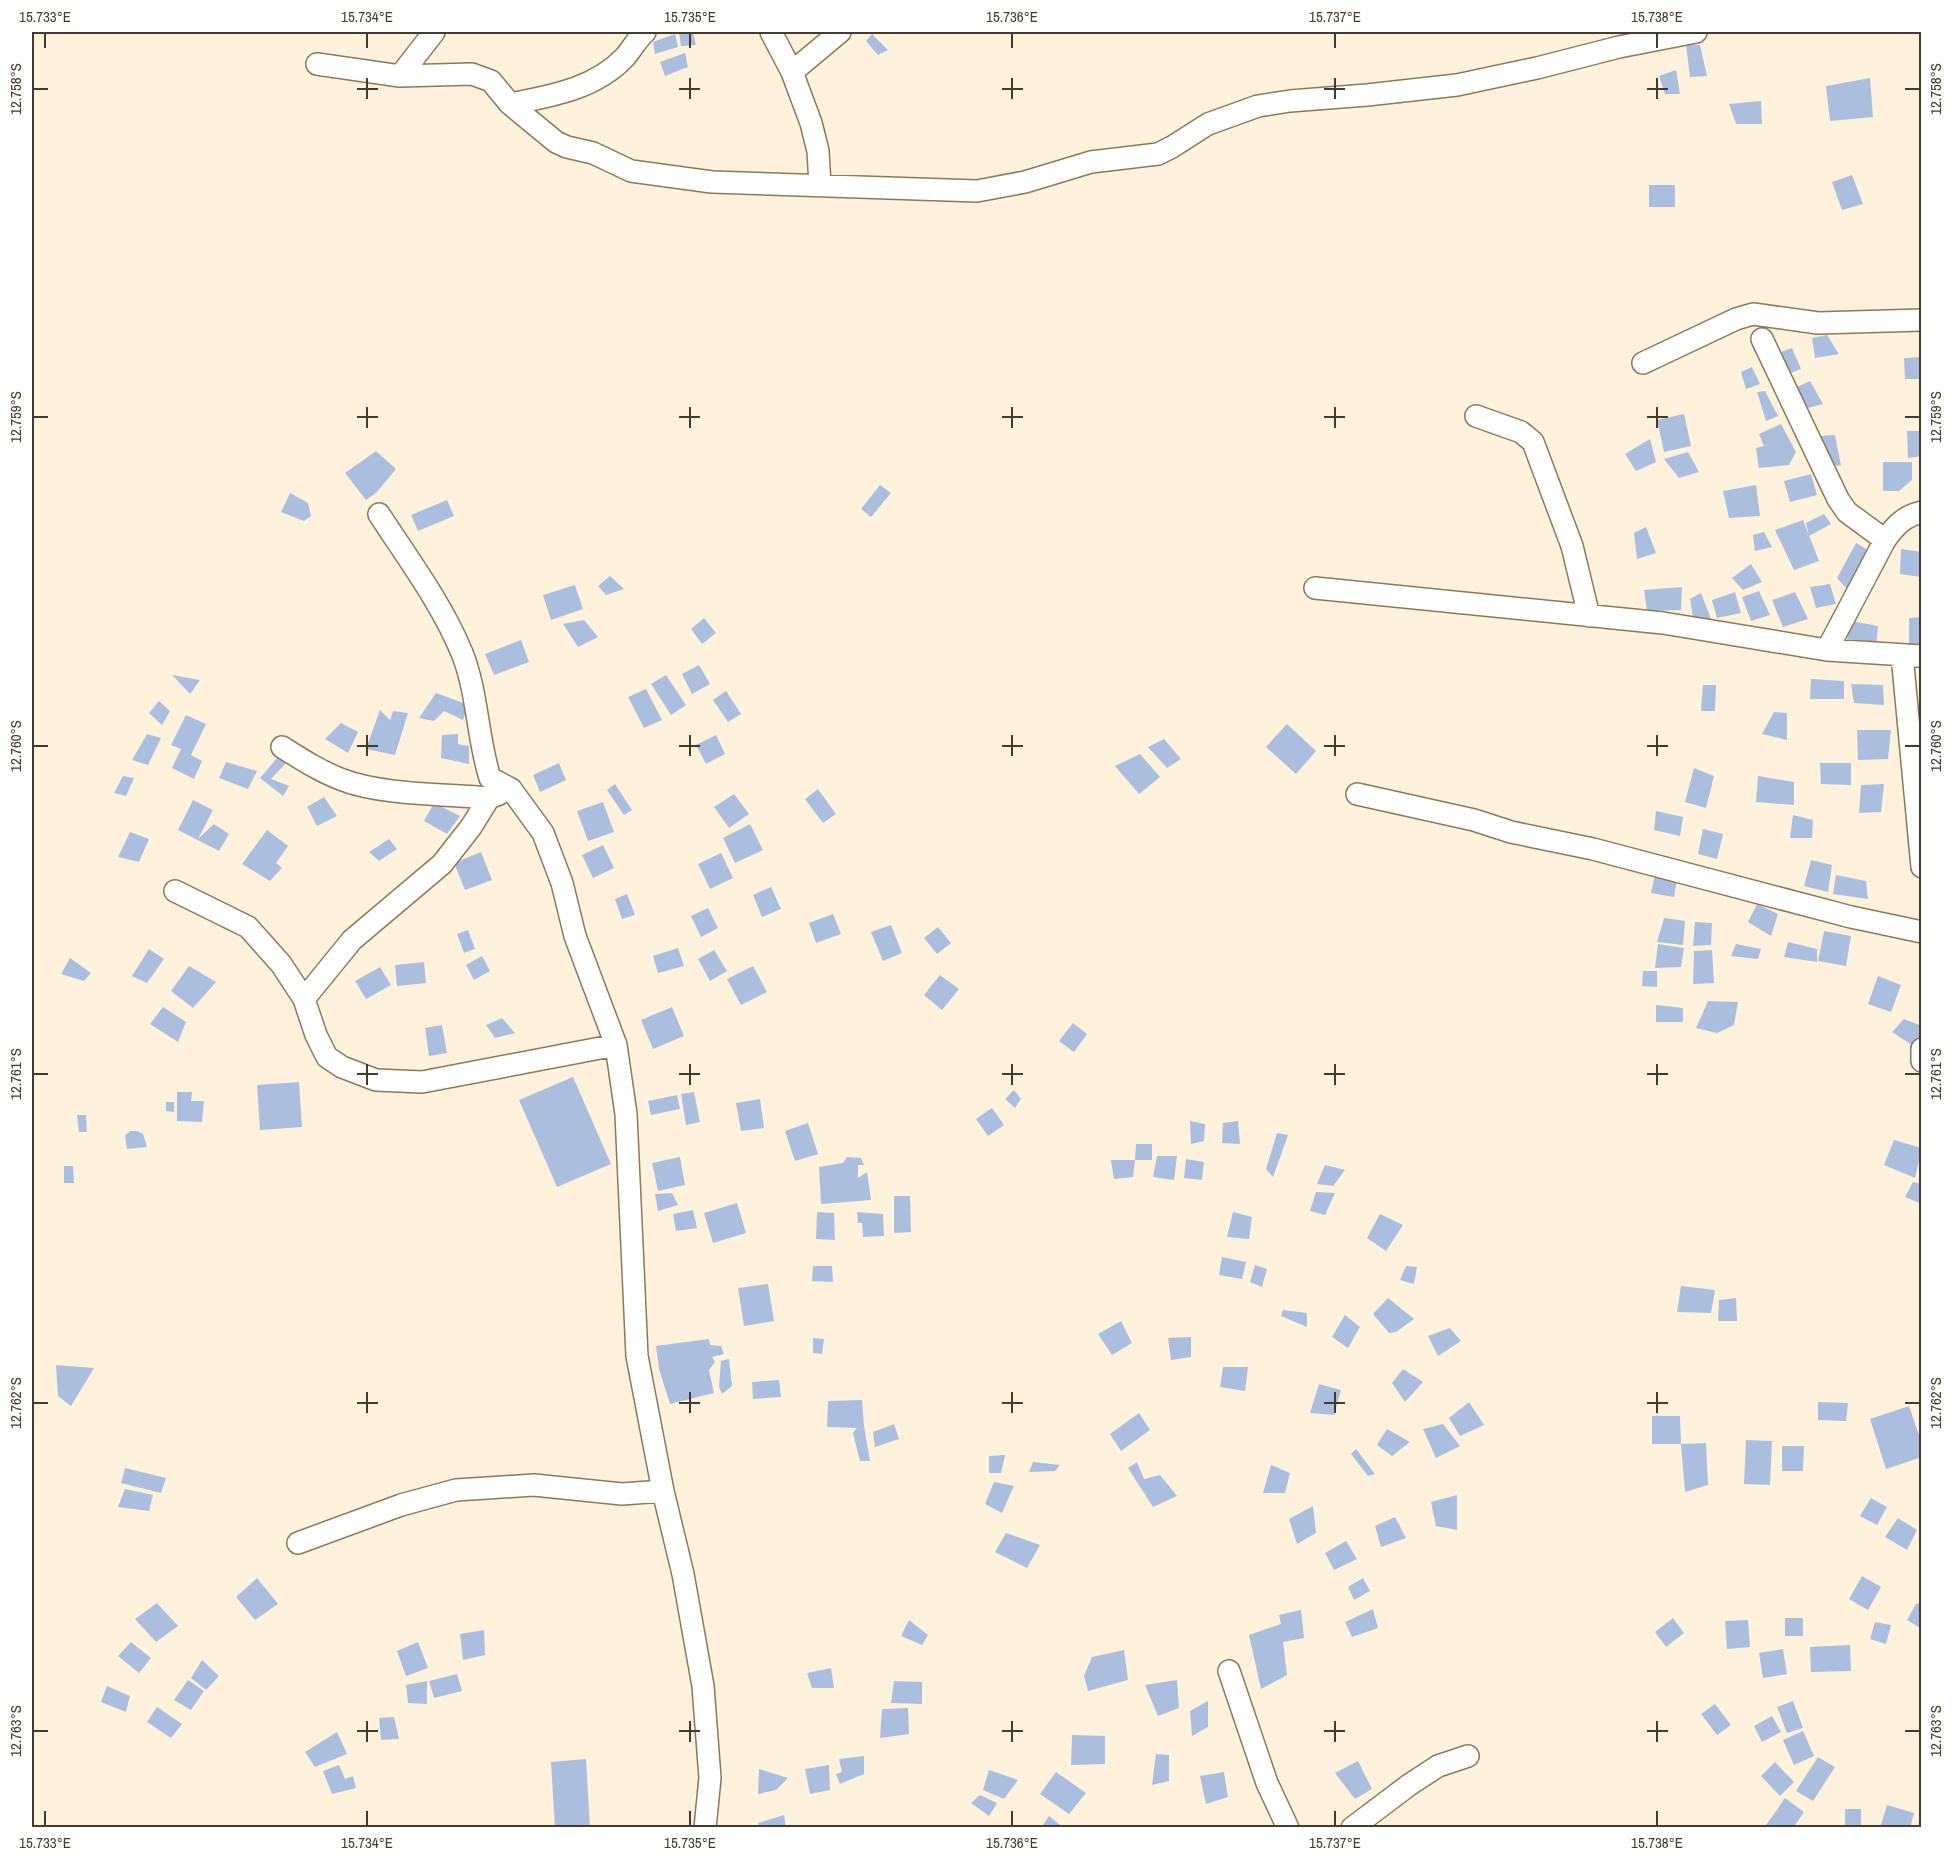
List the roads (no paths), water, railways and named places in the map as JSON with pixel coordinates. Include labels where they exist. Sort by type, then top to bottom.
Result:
[{"type":"street","points":[[400,76],[434,32]]},
{"type":"street","points":[[510,104],[560,95],[589,83],[609,71],[625,57],[645,32]]},
{"type":"street","points":[[771,32],[792,72],[811,123],[816,142],[820,185]]},
{"type":"street","points":[[792,72],[840,32]]},
{"type":"street","points":[[317,64],[400,76],[472,74],[491,81],[510,104],[556,142],[592,153],[631,171],[712,182],[977,190],[1025,182],[1091,162],[1158,154],[1208,124],[1258,106],[1457,85],[1619,47],[1696,32]]},
{"type":"street","points":[[1643,363],[1736,319],[1753,314],[1818,323],[1922,320]]},
{"type":"street","points":[[1762,339],[1838,499],[1847,512],[1885,540]]},
{"type":"street","points":[[1476,416],[1521,432],[1533,442],[1572,546],[1589,616]]},
{"type":"street","points":[[1827,650],[1885,540],[1897,524],[1911,514],[1922,512]]},
{"type":"street","points":[[379,514],[438,606],[462,652],[475,693],[482,754],[490,778],[511,789],[543,833],[562,883],[575,936],[616,1045],[626,1114],[637,1356],[663,1491],[683,1574],[703,1686],[710,1778],[705,1827]]},
{"type":"street","points":[[1315,588],[1663,623],[1827,650],[1912,656],[1922,867]]},
{"type":"street","points":[[282,747],[309,764],[344,781],[380,789],[489,798],[511,789]]},
{"type":"street","points":[[1357,794],[1474,820],[1511,832],[1593,849],[1851,917],[1922,932]]},
{"type":"street","points":[[304,999],[352,940],[442,864],[471,827],[489,798]]},
{"type":"street","points":[[175,891],[248,927],[281,964],[304,999],[316,1035],[327,1057],[342,1067],[376,1080],[422,1082],[616,1045]]},
{"type":"street","points":[[1922,1049],[1922,1061]]},
{"type":"street","points":[[298,1543],[401,1505],[456,1490],[534,1485],[622,1494],[663,1491]]},
{"type":"street","points":[[1230,1671],[1267,1783],[1288,1827]]},
{"type":"street","points":[[1352,1827],[1438,1766],[1468,1756]]}]
